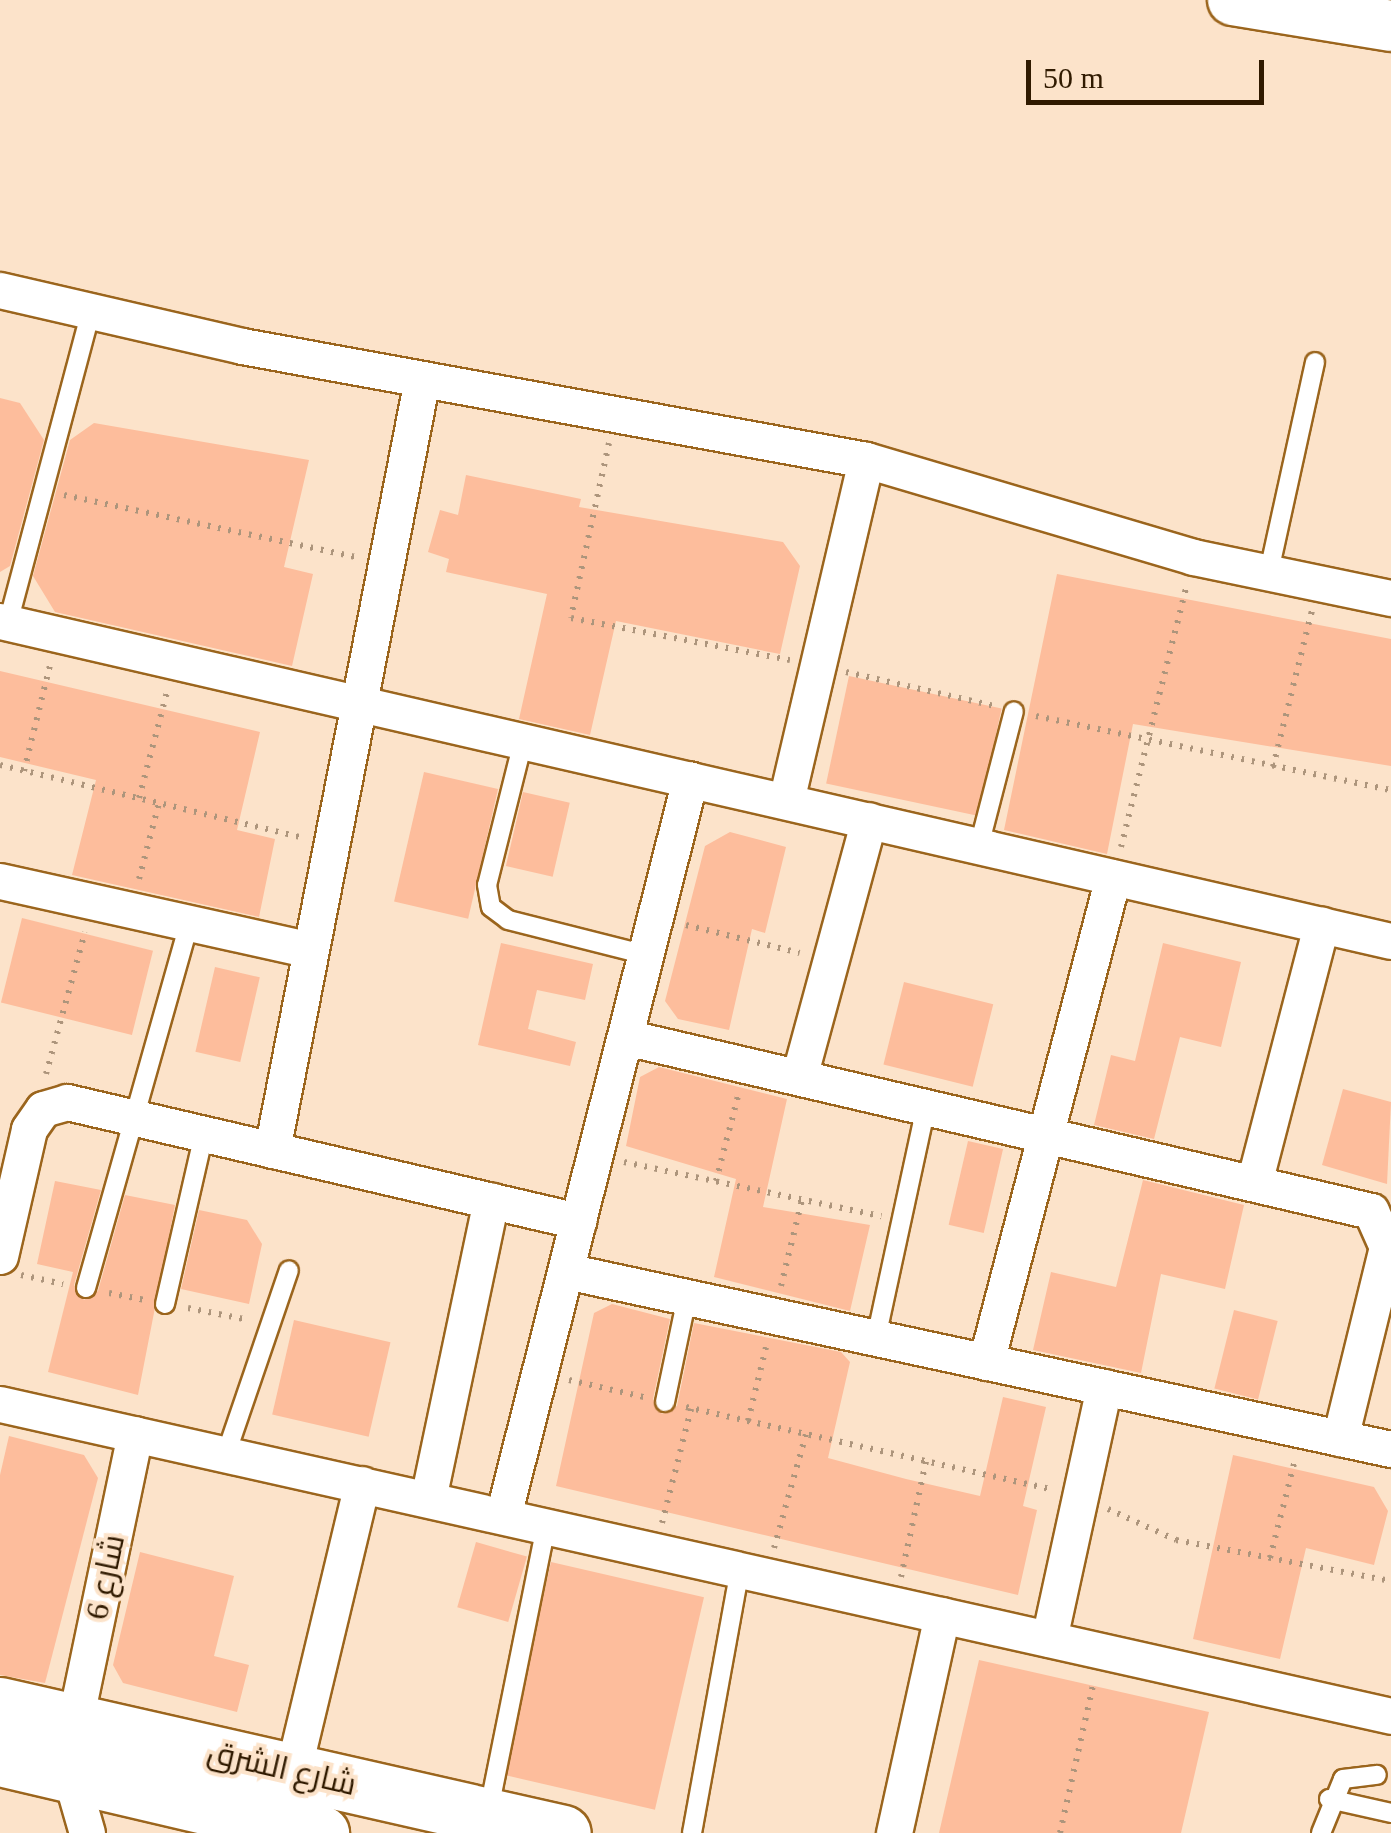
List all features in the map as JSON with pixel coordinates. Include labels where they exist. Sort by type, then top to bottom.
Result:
[{"type":"main road","points":[[1234,0],[1391,26]]},
{"type":"main road","name":"شارع الشرق","points":[[0,1705],[563,1833]]},
{"type":"main road","name":"شارع الشرق","points":[[0,1758],[316,1832]]},
{"type":"street","points":[[0,290],[422,379],[866,460],[1193,557],[1268,576],[1391,598]]},
{"type":"street","points":[[272,1150],[422,379]]},
{"type":"street","points":[[786,801],[866,460]]},
{"type":"street","points":[[4,622],[1391,942]]},
{"type":"street","points":[[503,1516],[690,779]]},
{"type":"street","points":[[799,1078],[869,820]]},
{"type":"street","points":[[986,1362],[1113,877]]},
{"type":"street","points":[[0,881],[310,950]]},
{"type":"street","points":[[1254,1183],[1321,925]]},
{"type":"street","points":[[625,1037],[1361,1208],[1385,1226],[1340,1438]]},
{"type":"street","points":[[0,1256],[7,1193],[35,1117],[66,1102],[578,1222]]},
{"type":"street","points":[[428,1500],[491,1201]]},
{"type":"street","points":[[566,1271],[1391,1448]]},
{"type":"street","points":[[1048,1639],[1104,1387]]},
{"type":"street","points":[[0,1404],[1391,1716]]},
{"type":"street","name":"شارع 6","points":[[74,1721],[136,1434]]},
{"type":"street","points":[[293,1771],[362,1484]]},
{"type":"street","points":[[894,1833],[942,1615]]},
{"type":"street","points":[[70,1774],[88,1833]]},
{"type":"lane","points":[[4,622],[90,312]]},
{"type":"lane","points":[[1268,576],[1315,362]]},
{"type":"lane","points":[[980,846],[1014,711]]},
{"type":"lane","points":[[523,742],[487,885],[490,907],[508,920],[646,955]]},
{"type":"lane","points":[[86,1288],[189,923]]},
{"type":"lane","points":[[876,1338],[926,1107]]},
{"type":"lane","points":[[165,1304],[204,1134]]},
{"type":"lane","points":[[226,1454],[288,1270]]},
{"type":"lane","points":[[665,1402],[687,1298]]},
{"type":"lane","points":[[488,1814],[546,1526]]},
{"type":"lane","points":[[692,1833],[753,1572]]},
{"type":"lane","points":[[1321,1833],[1329,1799],[1342,1779],[1377,1775]]},
{"type":"lane","points":[[1329,1799],[1391,1813]]},
{"type":"path","points":[[616,412],[571,618],[818,665],[1147,741],[1391,790]]},
{"type":"path","points":[[43,491],[386,564]]},
{"type":"path","points":[[1113,877],[1193,557]]},
{"type":"path","points":[[1273,767],[1318,585]]},
{"type":"path","points":[[24,770],[57,635]]},
{"type":"path","points":[[140,798],[174,662]]},
{"type":"path","points":[[0,765],[331,844]]},
{"type":"path","points":[[130,910],[159,803]]},
{"type":"path","points":[[35,1117],[93,902]]},
{"type":"path","points":[[655,917],[831,961]]},
{"type":"path","points":[[716,1182],[745,1065]]},
{"type":"path","points":[[595,1156],[902,1220]]},
{"type":"path","points":[[0,1271],[270,1324]]},
{"type":"path","points":[[540,1374],[1080,1496],[1176,1540],[1391,1581]]},
{"type":"path","points":[[656,1550],[691,1408]]},
{"type":"path","points":[[1270,1558],[1302,1430]]},
{"type":"path","points":[[753,1572],[806,1434]]},
{"type":"path","points":[[895,1604],[926,1462]]},
{"type":"path","points":[[1060,1833],[1100,1650]]},
{"type":"building","points":[[0,398],[20,403],[44,440],[10,566],[0,572]]},
{"type":"building","points":[[94,423],[309,460],[284,567],[313,574],[292,666],[55,612],[33,576],[70,440]]},
{"type":"building","points":[[466,475],[581,499],[579,507],[783,542],[800,566],[780,654],[616,621],[590,735],[519,719],[547,594],[446,572],[449,559],[428,552],[440,510],[458,515]]},
{"type":"building","points":[[1057,574],[1391,639],[1391,766],[1133,724],[1107,854],[1004,830]]},
{"type":"building","points":[[0,671],[260,732],[237,830],[275,839],[259,917],[72,875],[96,780],[0,757]]},
{"type":"building","points":[[849,676],[1002,708],[979,816],[826,784]]},
{"type":"building","points":[[424,772],[498,789],[468,919],[394,902]]},
{"type":"building","points":[[523,792],[570,803],[553,877],[506,866]]},
{"type":"building","points":[[730,832],[786,847],[765,933],[752,929],[729,1030],[678,1019],[665,1001],[705,846]]},
{"type":"building","points":[[22,918],[153,951],[132,1035],[1,1002]]},
{"type":"building","points":[[501,943],[593,964],[585,1000],[537,990],[528,1029],[576,1042],[570,1066],[478,1045]]},
{"type":"building","points":[[1163,943],[1241,962],[1221,1047],[1180,1037],[1154,1139],[1094,1125],[1111,1055],[1135,1061]]},
{"type":"building","points":[[215,967],[260,977],[240,1062],[195,1052]]},
{"type":"building","points":[[904,982],[993,1004],[973,1087],[883,1064]]},
{"type":"building","points":[[659,1067],[787,1099],[763,1207],[870,1225],[850,1311],[714,1277],[736,1179],[626,1146],[640,1077]]},
{"type":"building","points":[[1343,1089],[1391,1102],[1387,1184],[1322,1165]]},
{"type":"building","points":[[968,1141],[1003,1149],[984,1233],[949,1225]]},
{"type":"building","points":[[1143,1180],[1244,1205],[1225,1289],[1161,1274],[1141,1373],[1033,1350],[1051,1272],[1116,1287]]},
{"type":"building","points":[[55,1181],[101,1190],[74,1285],[84,1300],[98,1291],[125,1195],[175,1205],[138,1395],[48,1372],[73,1272],[37,1264]]},
{"type":"building","points":[[199,1210],[247,1220],[262,1244],[249,1304],[181,1289]]},
{"type":"building","points":[[612,1304],[670,1319],[653,1399],[662,1414],[677,1406],[694,1323],[841,1352],[850,1362],[828,1458],[906,1479],[980,1496],[1003,1397],[1046,1407],[1023,1506],[1037,1510],[1018,1595],[556,1486],[594,1313]]},
{"type":"building","points":[[1234,1310],[1278,1321],[1258,1399],[1214,1389]]},
{"type":"building","points":[[294,1320],[390,1342],[369,1437],[272,1415]]},
{"type":"building","points":[[9,1436],[84,1455],[98,1478],[45,1683],[0,1675],[0,1475]]},
{"type":"building","points":[[1233,1455],[1374,1487],[1388,1511],[1374,1565],[1306,1548],[1280,1659],[1193,1639]]},
{"type":"building","points":[[476,1542],[527,1557],[508,1622],[457,1607]]},
{"type":"building","points":[[140,1552],[234,1576],[214,1656],[249,1665],[237,1712],[123,1683],[113,1665]]},
{"type":"building","points":[[551,1562],[704,1597],[655,1810],[502,1774]]},
{"type":"building","points":[[979,1660],[1209,1712],[1181,1833],[939,1833]]}]
